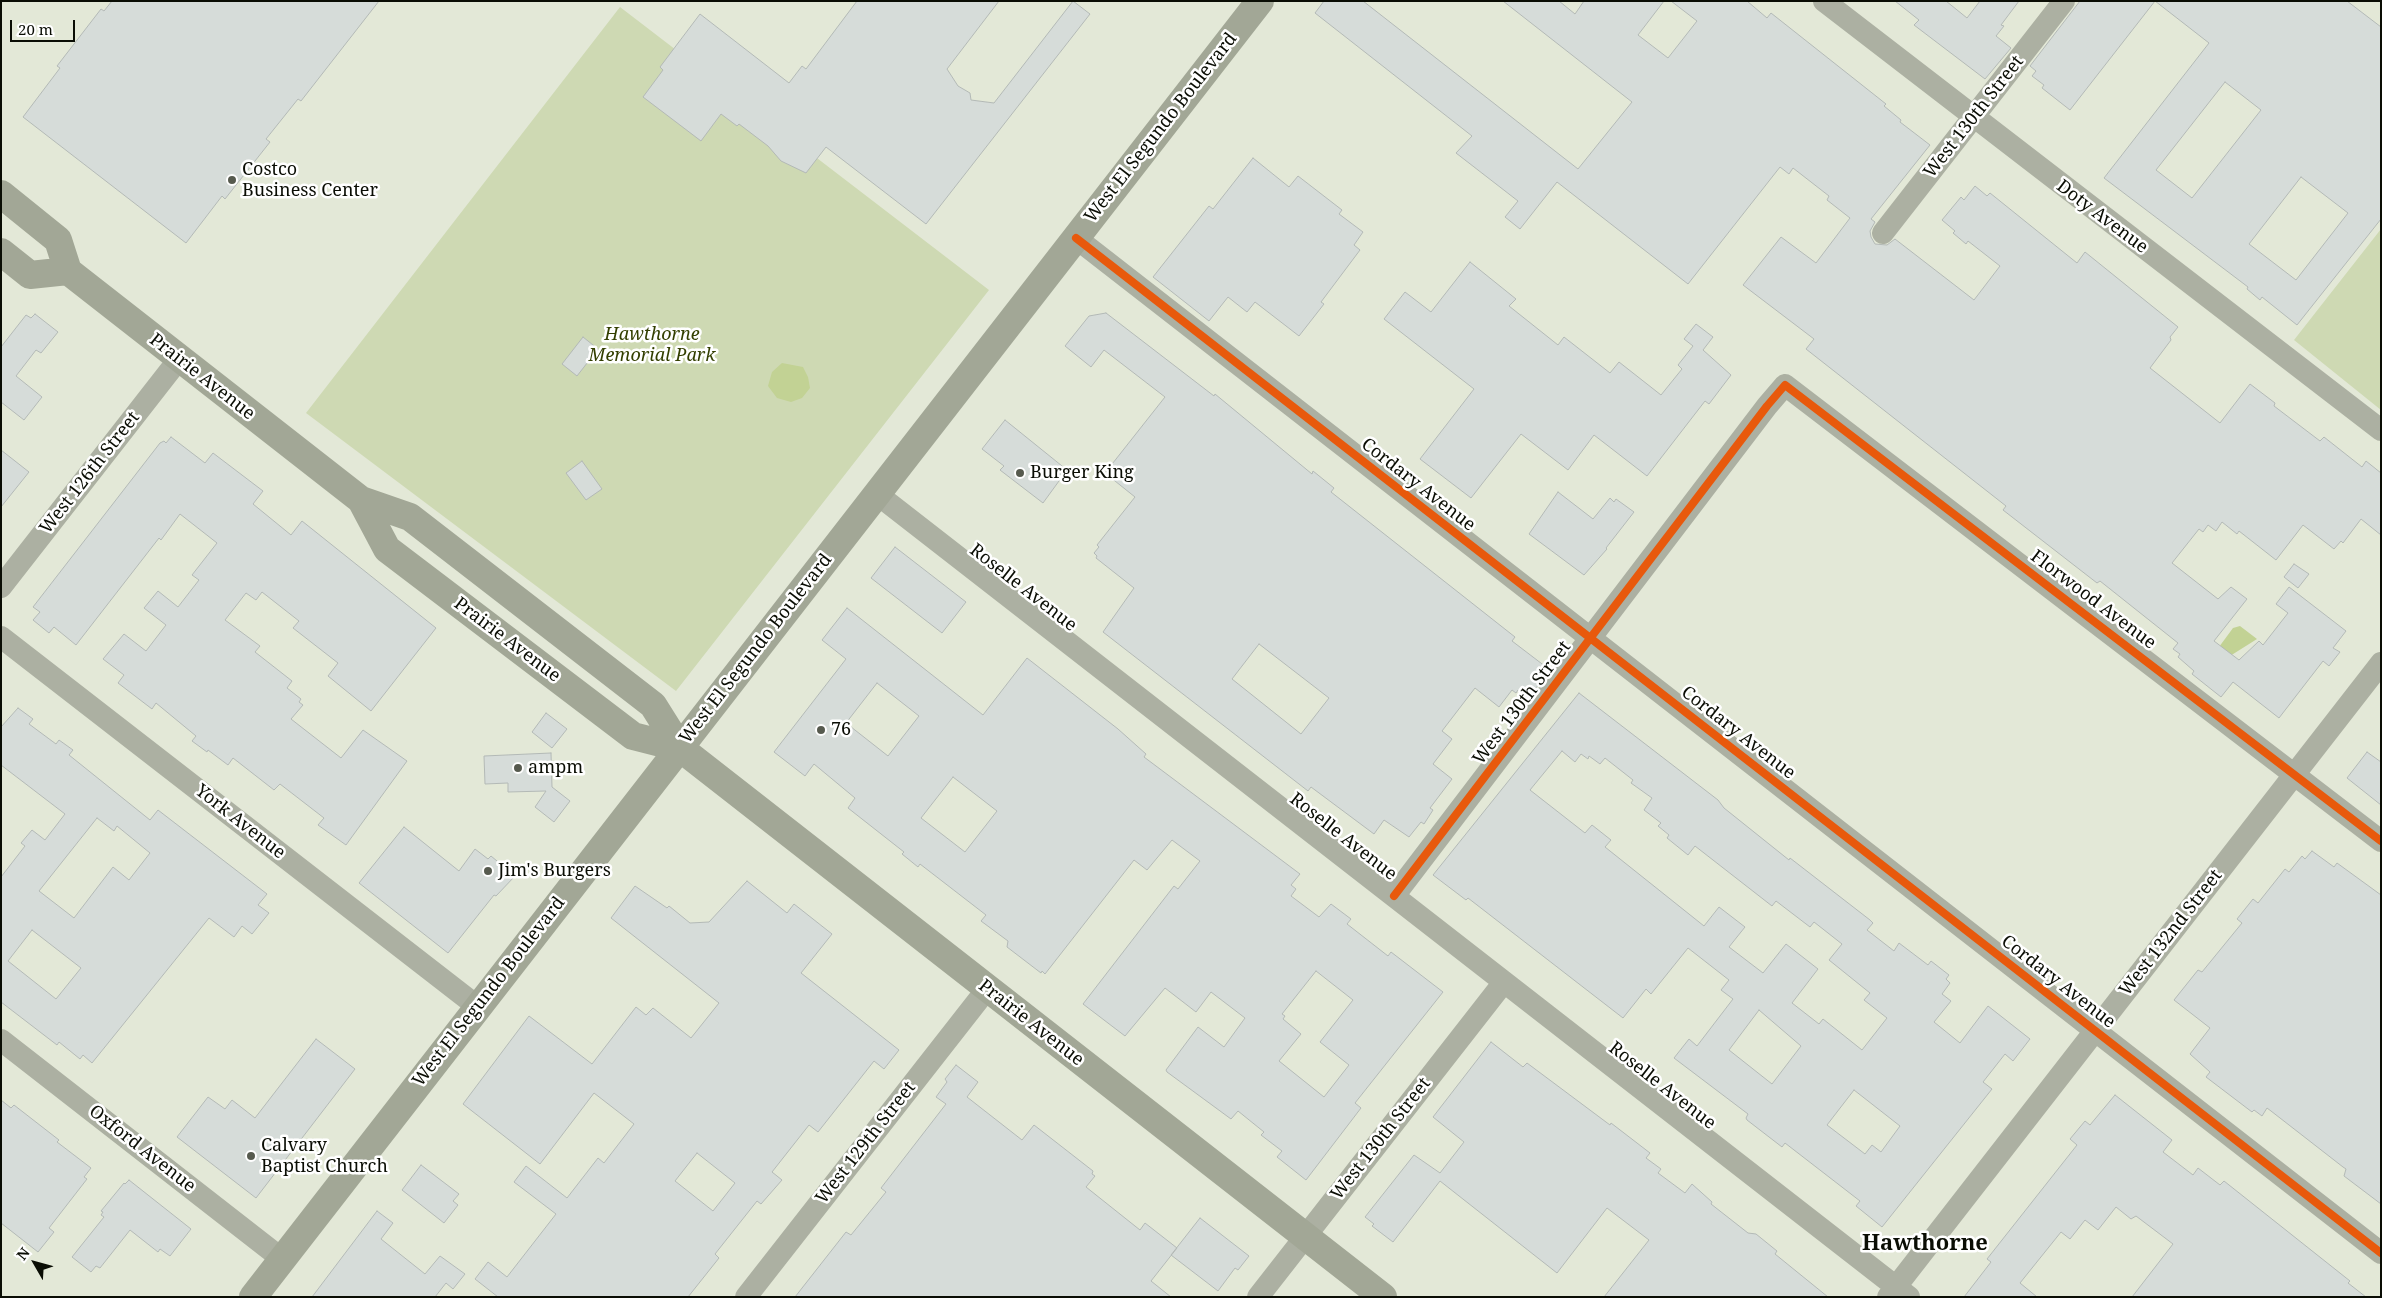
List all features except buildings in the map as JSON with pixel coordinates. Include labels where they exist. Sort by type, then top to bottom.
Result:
[{"type":"main road","name":"West El Segundo Boulevard","points":[[253,1297],[1260,1]]},
{"type":"main road","points":[[1,194],[58,240],[68,271],[30,275],[1,252]]},
{"type":"main road","name":"Prairie Avenue","points":[[68,271],[361,500],[410,517],[653,705],[680,748],[1382,1297]]},
{"type":"main road","name":"Prairie Avenue","points":[[361,500],[387,548],[633,736],[680,748]]},
{"type":"street","name":"Doty Avenue","points":[[1824,1],[1973,118],[2381,430]]},
{"type":"street","name":"West 130th Street","points":[[1883,233],[2064,1]]},
{"type":"street","name":"Cordary Avenue","points":[[1076,238],[2381,1253]]},
{"type":"street","name":"West 126th Street","points":[[1,587],[179,359]]},
{"type":"street","name":"West 130th Street","points":[[1394,896],[1785,385]]},
{"type":"street","name":"Florwood Avenue","points":[[1785,385],[2381,841]]},
{"type":"street","name":"Roselle Avenue","points":[[877,494],[1504,982],[1897,1293]]},
{"type":"street","name":"York Avenue","points":[[1,637],[478,1007]]},
{"type":"street","name":"West 132nd Street","points":[[1897,1293],[2095,1030],[2381,664]]},
{"type":"street","name":"West 130th Street","points":[[1258,1297],[1504,982]]},
{"type":"street","name":"West 129th Street","points":[[746,1297],[987,989]]},
{"type":"street","name":"Oxford Avenue","points":[[1,1040],[282,1259]]},
{"type":"green space","name":"Hawthorne Memorial Park","points":[[620,7],[989,290],[676,691],[306,413]]},
{"type":"green space","points":[[2381,229],[2381,410],[2294,340]]},
{"type":"shaded area","points":[[782,363],[803,367],[808,377],[810,388],[802,398],[791,402],[777,398],[768,386],[772,372]]},
{"type":"shaded area","points":[[2240,626],[2257,639],[2230,656],[2219,647],[2233,628]]},
{"type":"cycle path","points":[[1076,238],[2381,1253]]},
{"type":"cycle path","points":[[1394,896],[1767,406],[1785,385],[2381,841]]},
{"type":"place","name":"Costco Business Center","points":[[232,180]]},
{"type":"place","name":"Burger King","points":[[1020,473]]},
{"type":"place","name":"76","points":[[821,730]]},
{"type":"place","name":"ampm","points":[[518,768]]},
{"type":"place","name":"Jim's Burgers","points":[[488,871]]},
{"type":"place","name":"Calvary Baptist Church","points":[[251,1156]]},
{"type":"district","name":"Hawthorne","points":[[1925,1244]]}]
